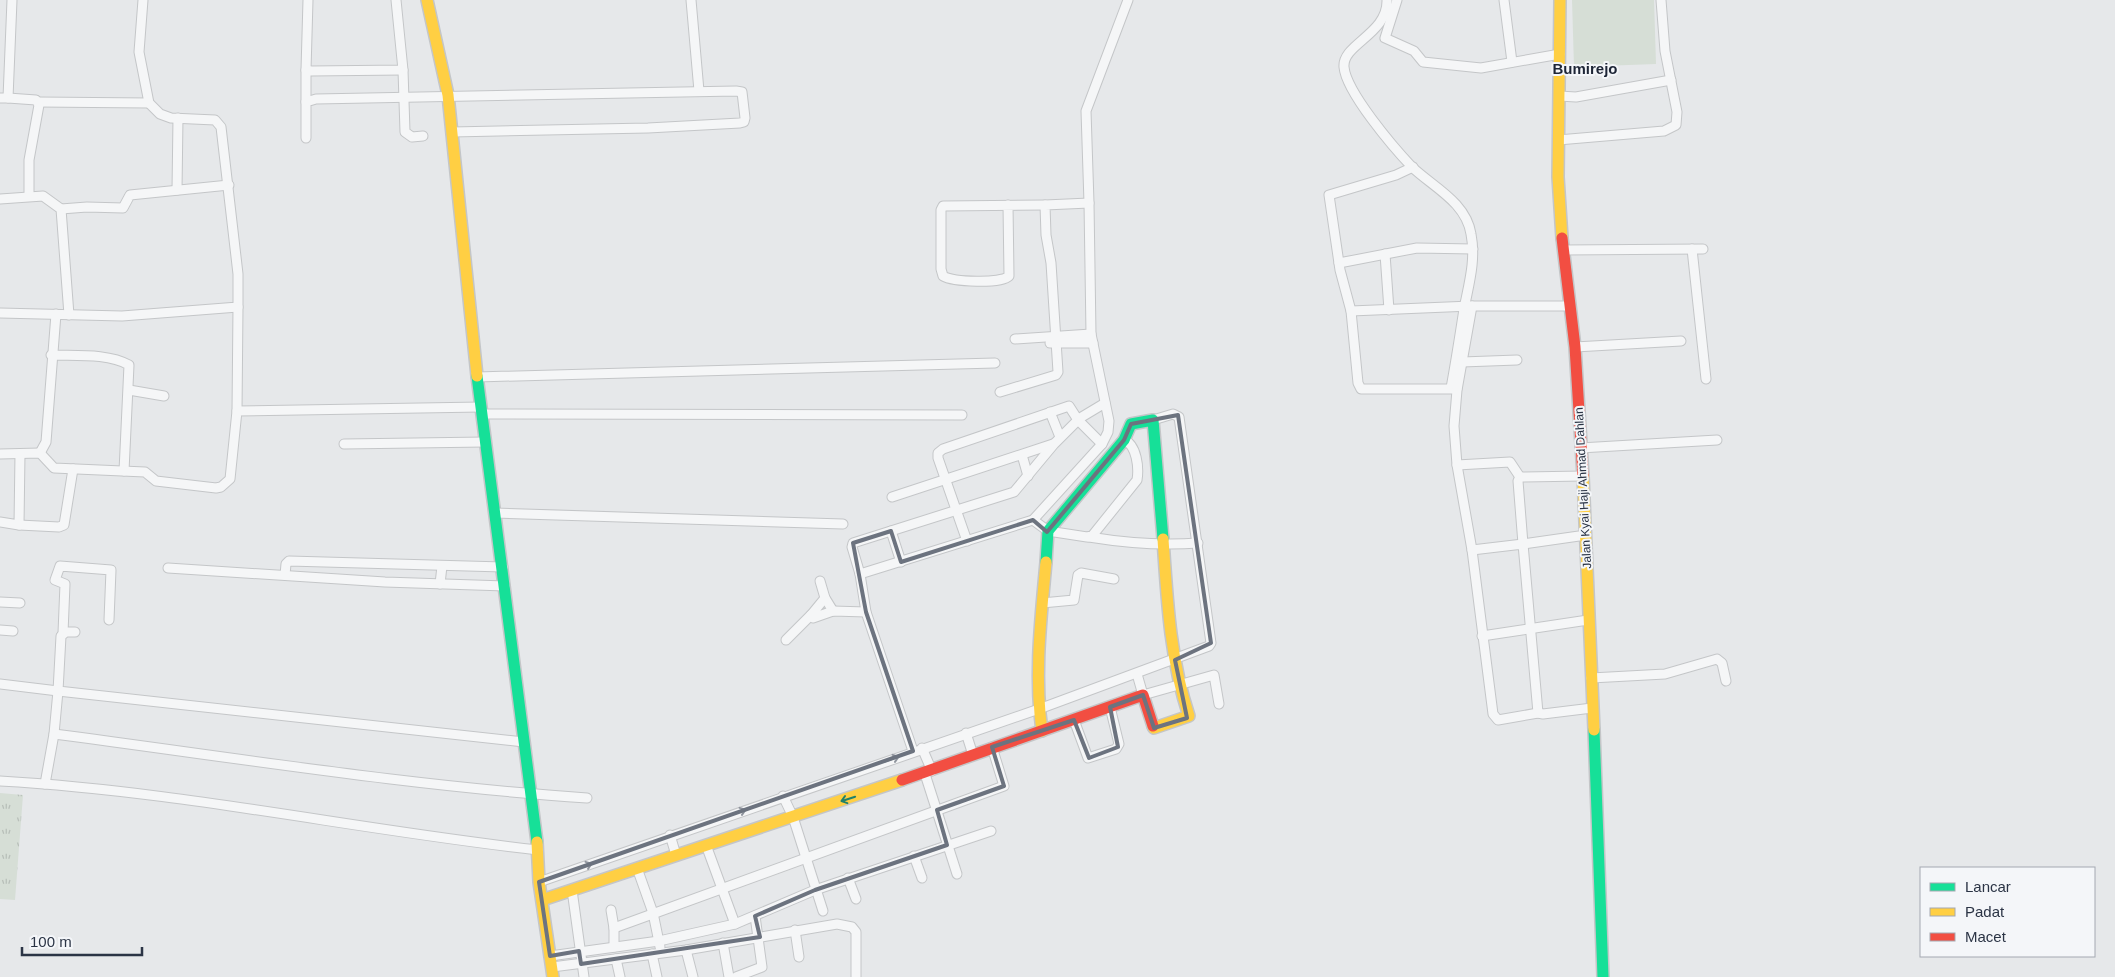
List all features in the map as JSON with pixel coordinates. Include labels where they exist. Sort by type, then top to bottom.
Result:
[{"type":"street","points":[[12,0],[4,98],[34,99],[38,102],[149,103]]},
{"type":"street","points":[[0,454],[40,453],[54,468],[145,472],[156,481],[221,487],[230,479],[239,411],[238,274],[229,185],[219,123],[215,120],[171,118],[160,114],[149,103],[139,52],[144,0]]},
{"type":"street","points":[[306,138],[308,0]]},
{"type":"street","points":[[396,0],[403,70],[406,132],[412,137],[423,136]]},
{"type":"street","points":[[427,0],[448,95],[481,411],[503,567],[538,850],[539,882],[553,972],[581,963],[616,959],[658,949],[735,924],[848,878],[991,831]]},
{"type":"street","points":[[691,0],[699,91]]},
{"type":"street","points":[[1042,730],[1039,709],[1038,660],[1042,603],[1040,526],[1102,444],[1109,421],[1092,339],[1086,111],[1128,0]]},
{"type":"street","points":[[1387,0],[1377,28],[1356,45],[1345,58],[1345,74],[1354,94],[1413,167],[1450,199],[1464,215],[1471,232],[1474,261],[1462,362],[1454,389]]},
{"type":"street","points":[[1385,35],[1397,0]]},
{"type":"street","points":[[1504,0],[1512,62]]},
{"type":"street","name":"Jalan Kyai Haji Ahmad Dahlan","points":[[1560,0],[1558,140],[1564,306],[1575,347],[1580,448],[1578,476],[1582,536],[1584,621],[1591,678],[1603,977]]},
{"type":"street","points":[[1558,140],[1671,129],[1677,122],[1665,51],[1662,0]]},
{"type":"street","points":[[1377,28],[1385,35],[1386,40],[1414,51],[1423,62],[1481,68],[1560,54]]},
{"type":"street","points":[[306,70],[403,70]]},
{"type":"street","points":[[1559,96],[1576,97],[1670,80]]},
{"type":"street","points":[[306,102],[316,99],[405,99],[448,95],[740,91],[745,121],[648,128],[452,132]]},
{"type":"street","points":[[29,196],[28,160],[37,123],[38,102]]},
{"type":"street","points":[[177,190],[178,118]]},
{"type":"street","points":[[1413,167],[1396,175],[1329,195],[1339,263],[1350,311],[1361,389],[1454,389]]},
{"type":"street","points":[[0,198],[29,196],[47,198],[51,204],[61,209],[87,206],[123,208],[130,195],[229,185]]},
{"type":"street","points":[[1008,205],[1009,276],[1002,280],[954,280],[943,276],[941,268],[941,208],[1008,205],[1089,203]]},
{"type":"street","points":[[1000,392],[1057,374],[1051,264],[1046,235],[1044,205]]},
{"type":"street","points":[[61,209],[69,315]]},
{"type":"street","points":[[1339,263],[1416,248],[1473,249]]},
{"type":"street","points":[[1692,249],[1706,379]]},
{"type":"street","points":[[1563,250],[1702,249]]},
{"type":"street","points":[[1385,254],[1389,310]]},
{"type":"street","points":[[1469,306],[1454,389],[1454,426],[1457,465],[1472,550],[1482,636],[1495,718],[1498,720],[1538,713],[1592,708]]},
{"type":"street","points":[[1350,311],[1469,306],[1564,306]]},
{"type":"street","points":[[0,313],[122,316],[238,307]]},
{"type":"street","points":[[40,453],[46,442],[56,314]]},
{"type":"street","points":[[1012,341],[1092,339]]},
{"type":"street","points":[[1575,347],[1680,341]]},
{"type":"street","points":[[52,355],[91,356],[127,364],[130,367],[124,471]]},
{"type":"street","points":[[1462,362],[1517,360]]},
{"type":"street","points":[[477,377],[995,363]]},
{"type":"street","points":[[129,390],[164,396]]},
{"type":"street","points":[[957,874],[947,845],[928,773],[866,612],[860,574],[852,547],[853,543],[1014,492],[1057,440],[1078,420],[1105,403]]},
{"type":"street","points":[[967,541],[938,458],[938,453],[943,449],[1069,406],[1078,420],[1102,444]]},
{"type":"street","points":[[239,411],[962,415]]},
{"type":"street","points":[[1050,412],[1057,440]]},
{"type":"street","points":[[539,882],[670,835],[1039,709],[1209,646],[1211,643],[1198,543],[1178,415],[1173,414],[1131,424],[1124,440],[1040,526]]},
{"type":"street","points":[[1137,674],[1152,727],[1156,728],[1189,716],[1179,686],[1175,660],[1153,420]]},
{"type":"street","points":[[892,497],[1022,455],[1057,440]]},
{"type":"street","points":[[1089,537],[1137,480],[1135,452],[1130,443],[1124,440]]},
{"type":"street","points":[[1580,448],[1718,440]]},
{"type":"street","points":[[344,444],[486,442]]},
{"type":"street","points":[[19,525],[20,454]]},
{"type":"street","points":[[1022,455],[1028,476]]},
{"type":"street","points":[[1457,465],[1510,462],[1520,477]]},
{"type":"street","points":[[0,522],[19,525],[63,526],[73,469]]},
{"type":"street","points":[[1520,477],[1578,476]]},
{"type":"street","points":[[1520,477],[1518,481],[1538,713]]},
{"type":"street","points":[[495,513],[843,524]]},
{"type":"street","points":[[860,574],[967,541],[1040,526],[1089,537],[1136,544],[1164,546],[1198,543]]},
{"type":"street","points":[[891,532],[901,562]]},
{"type":"street","points":[[1472,550],[1582,536]]},
{"type":"street","points":[[285,575],[286,564],[289,561],[503,567]]},
{"type":"street","points":[[45,784],[54,734],[60,638],[63,634],[65,584],[55,580],[60,566],[110,570],[109,620]]},
{"type":"street","points":[[440,584],[442,566]]},
{"type":"street","points":[[168,568],[505,586]]},
{"type":"street","points":[[1042,603],[1074,600],[1080,574],[1114,578]]},
{"type":"street","points":[[820,581],[825,598],[833,611]]},
{"type":"street","points":[[786,640],[825,598]]},
{"type":"street","points":[[0,602],[20,603]]},
{"type":"street","points":[[811,615],[816,618],[833,611],[866,612]]},
{"type":"street","points":[[1482,636],[1584,621]]},
{"type":"street","points":[[0,630],[13,630]]},
{"type":"street","points":[[63,634],[75,632]]},
{"type":"street","points":[[1591,678],[1665,674],[1717,659],[1722,662],[1726,681]]},
{"type":"street","points":[[542,900],[928,773],[992,747],[1143,695],[1214,676],[1219,704]]},
{"type":"street","points":[[0,684],[524,742]]},
{"type":"street","points":[[1074,720],[1088,758],[1116,749],[1119,744],[1110,707]]},
{"type":"street","points":[[966,733],[973,755]]},
{"type":"street","points":[[54,734],[531,794],[588,798]]},
{"type":"street","points":[[614,928],[1004,786],[992,747]]},
{"type":"street","points":[[0,781],[167,797],[439,839],[538,850]]},
{"type":"street","points":[[783,796],[793,817],[823,911]]},
{"type":"street","points":[[670,835],[676,855]]},
{"type":"street","points":[[706,845],[735,924]]},
{"type":"street","points":[[914,856],[922,878]]},
{"type":"street","points":[[637,868],[653,913],[658,949],[657,977]]},
{"type":"street","points":[[848,878],[856,899]]},
{"type":"street","points":[[572,890],[579,952],[584,977]]},
{"type":"street","points":[[611,910],[614,928],[614,947]]},
{"type":"street","points":[[736,977],[761,969],[759,934],[755,916]]},
{"type":"street","points":[[550,956],[614,947],[686,950],[759,934],[837,924],[852,927],[856,932],[858,941],[856,977]]},
{"type":"street","points":[[795,930],[799,957]]},
{"type":"street","points":[[723,943],[729,977]]},
{"type":"street","points":[[686,950],[692,977]]},
{"type":"street","points":[[616,959],[620,977]]},
{"type":"highlighted area","points":[[1178,415],[1211,643],[1175,660],[1187,718],[1154,728],[1143,695],[1110,707],[1118,747],[1089,758],[1074,720],[992,747],[1004,786],[937,810],[947,845],[815,890],[755,916],[760,937],[581,964],[579,951],[550,956],[539,882],[913,751],[866,612],[853,543],[891,531],[901,562],[1033,520],[1047,532],[1124,440],[1131,424]]},
{"type":"green space","points":[[1572,0],[1654,0],[1656,64],[1574,67]]},
{"type":"green space","points":[[0,793],[23,795],[15,900],[0,899]]},
{"type":"traffic: fast","points":[[477,376],[537,842]]},
{"type":"traffic: fast","points":[[1046,562],[1048,531],[1124,440],[1131,424],[1153,420],[1163,539]]},
{"type":"traffic: fast","points":[[1594,730],[1603,977]]},
{"type":"traffic: slow","points":[[427,0],[448,95],[477,376]]},
{"type":"traffic: slow","points":[[1560,0],[1558,177],[1562,238]]},
{"type":"traffic: slow","points":[[1583,476],[1594,730]]},
{"type":"traffic: slow","points":[[1153,726],[1154,728],[1189,716],[1173,651],[1163,539]]},
{"type":"traffic: slow","points":[[1042,731],[1038,668],[1046,562]]},
{"type":"traffic: slow","points":[[542,900],[902,780]]},
{"type":"traffic: slow","points":[[537,842],[539,882],[553,977]]},
{"type":"traffic: jam","points":[[1562,238],[1575,347],[1583,476]]},
{"type":"traffic: jam","points":[[902,780],[1143,695],[1153,726]]},
{"type":"district","name":"Bumirejo","points":[[1585,68]]}]
